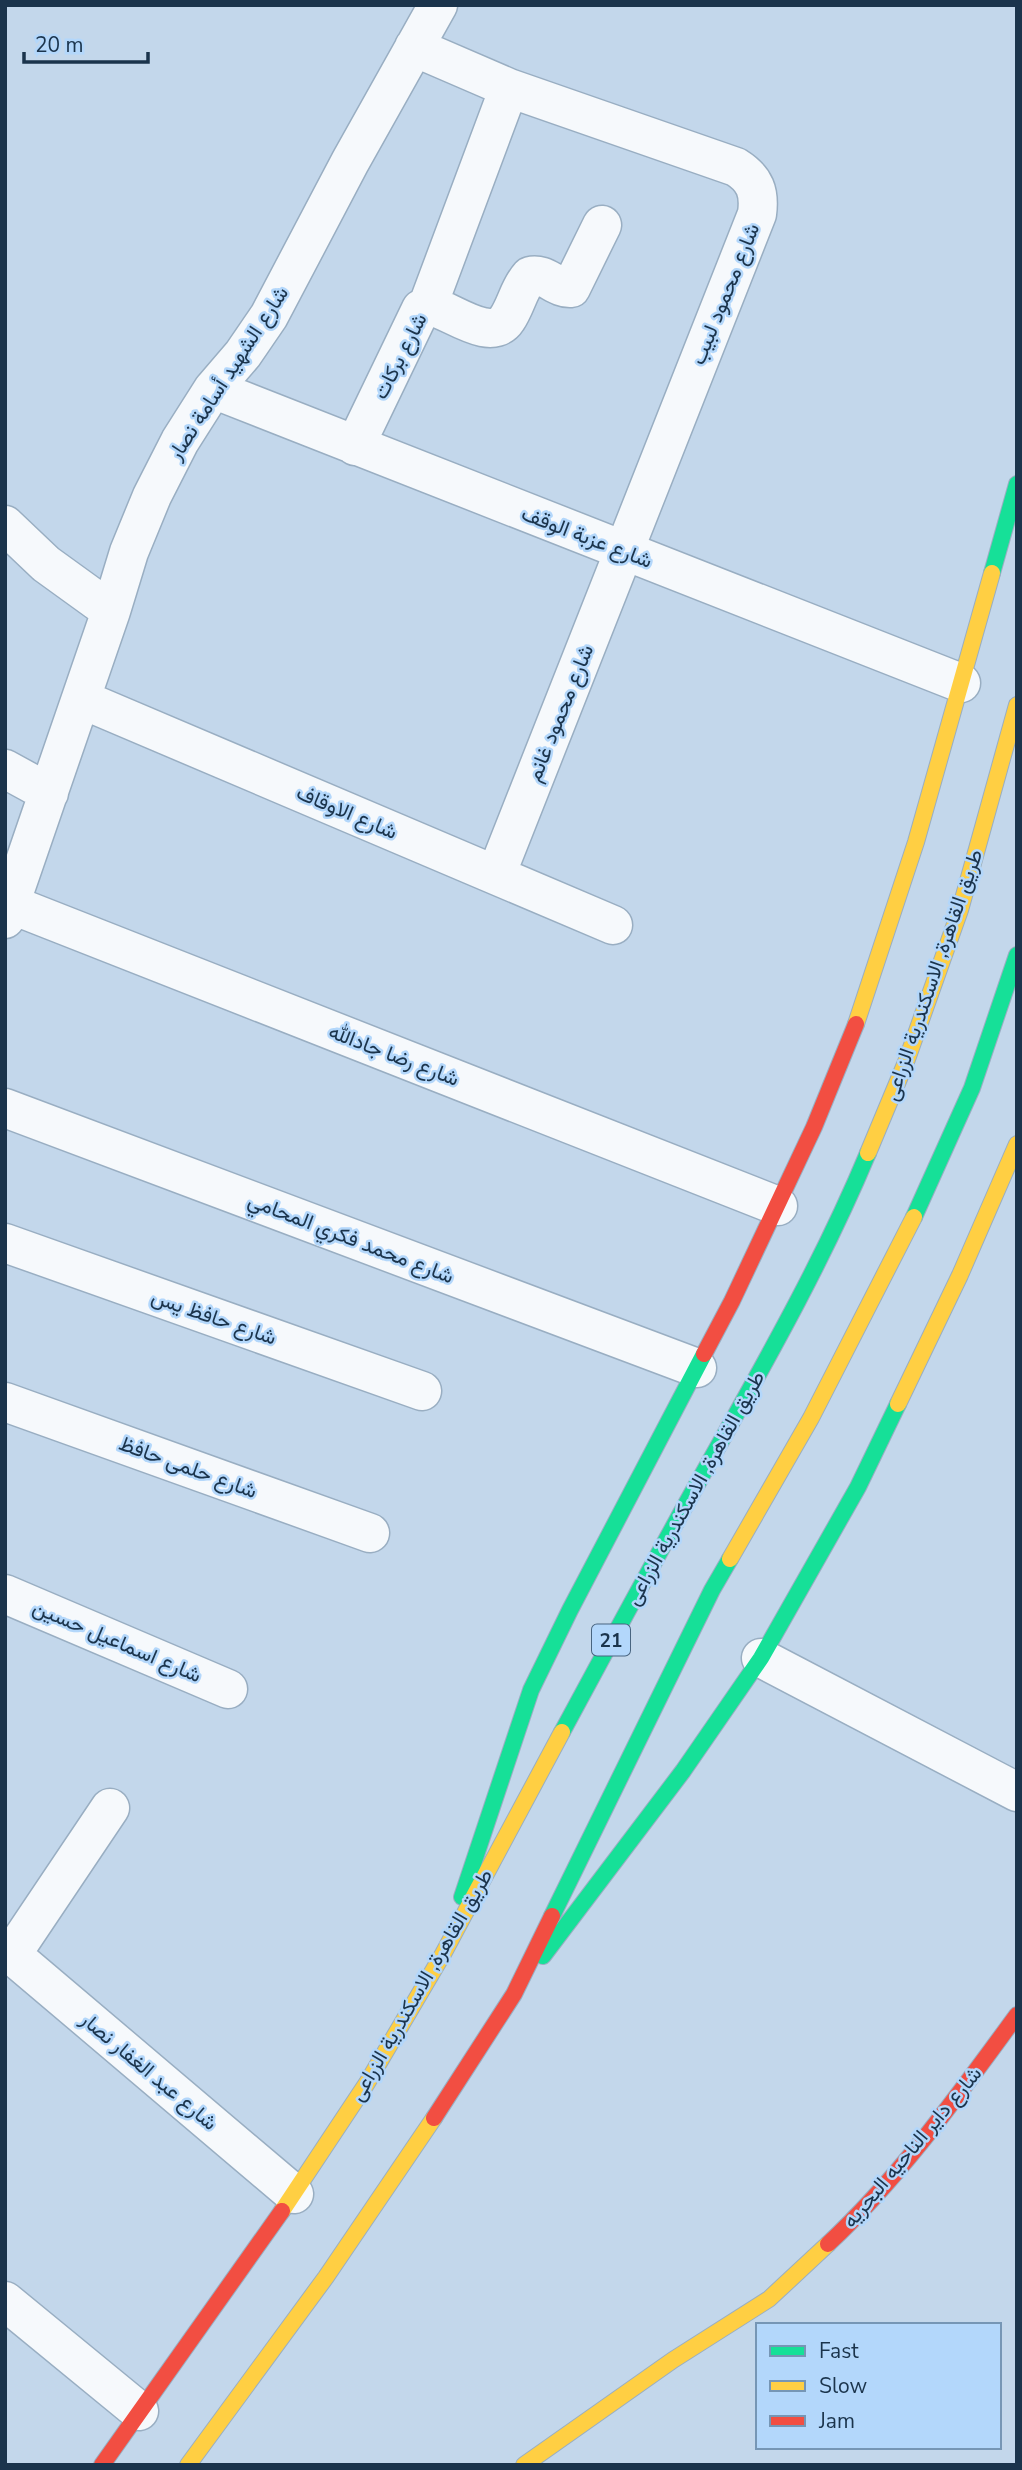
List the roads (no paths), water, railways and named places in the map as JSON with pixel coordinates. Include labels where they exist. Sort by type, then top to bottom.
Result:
[{"type":"main road","points":[[443,1954],[531,1690],[778,1206],[853,1034],[916,842],[1017,484]]},
{"type":"main road","name":"طريق القاهرة, الاسكندرية الزراعى","points":[[102,2465],[294,2194],[367,2083],[443,1954],[642,1583],[753,1384],[844,1210],[906,1062],[960,910],[1017,705]]},
{"type":"main road","points":[[514,1994],[712,1590],[811,1418],[905,1237],[972,1088],[1017,955]]},
{"type":"main road","points":[[188,2465],[326,2277],[425,2133],[514,1994],[683,1771],[761,1658],[858,1487],[960,1275],[1017,1144]]},
{"type":"main road","name":"شارع داير الناحيه البحريه","points":[[524,2465],[673,2360],[769,2299],[856,2218],[950,2106],[1017,2015]]},
{"type":"street","name":"شارع الشهيد أسامة نصار","points":[[8,911],[129,552],[152,496],[180,441],[213,389],[243,354],[268,316],[439,5]]},
{"type":"street","name":"شارع محمود لبيب","points":[[414,47],[509,88],[736,167],[748,174],[756,186],[759,200],[757,214],[624,551]]},
{"type":"street","points":[[428,305],[509,88]]},
{"type":"street","name":"شارع بركات","points":[[355,446],[421,309],[428,305],[437,307],[483,328],[496,328],[507,319],[530,276],[537,274],[565,289],[571,288],[602,225]]},
{"type":"street","name":"شارع عزبة الوقف","points":[[213,389],[961,683]]},
{"type":"street","points":[[5,525],[46,564],[111,611]]},
{"type":"street","name":"شارع محمود غانم","points":[[496,875],[624,551]]},
{"type":"street","name":"شارع الاوقاف","points":[[81,699],[613,925]]},
{"type":"street","points":[[5,769],[49,793]]},
{"type":"street","name":"شارع رضا جادالله","points":[[8,911],[778,1206]]},
{"type":"street","name":"شارع محمد فكري المحامي","points":[[5,1108],[697,1368]]},
{"type":"street","name":"شارع حافظ يس","points":[[5,1243],[422,1391]]},
{"type":"street","name":"شارع حلمى حافظ","points":[[5,1402],[370,1532]]},
{"type":"street","name":"شارع اسماعيل حسين","points":[[5,1594],[228,1689]]},
{"type":"street","points":[[761,1658],[1017,1792]]},
{"type":"street","points":[[9,1952],[110,1808]]},
{"type":"street","name":"شارع عبد الغفار نصار","points":[[9,1952],[294,2194]]},
{"type":"street","points":[[5,2301],[139,2411]]}]
